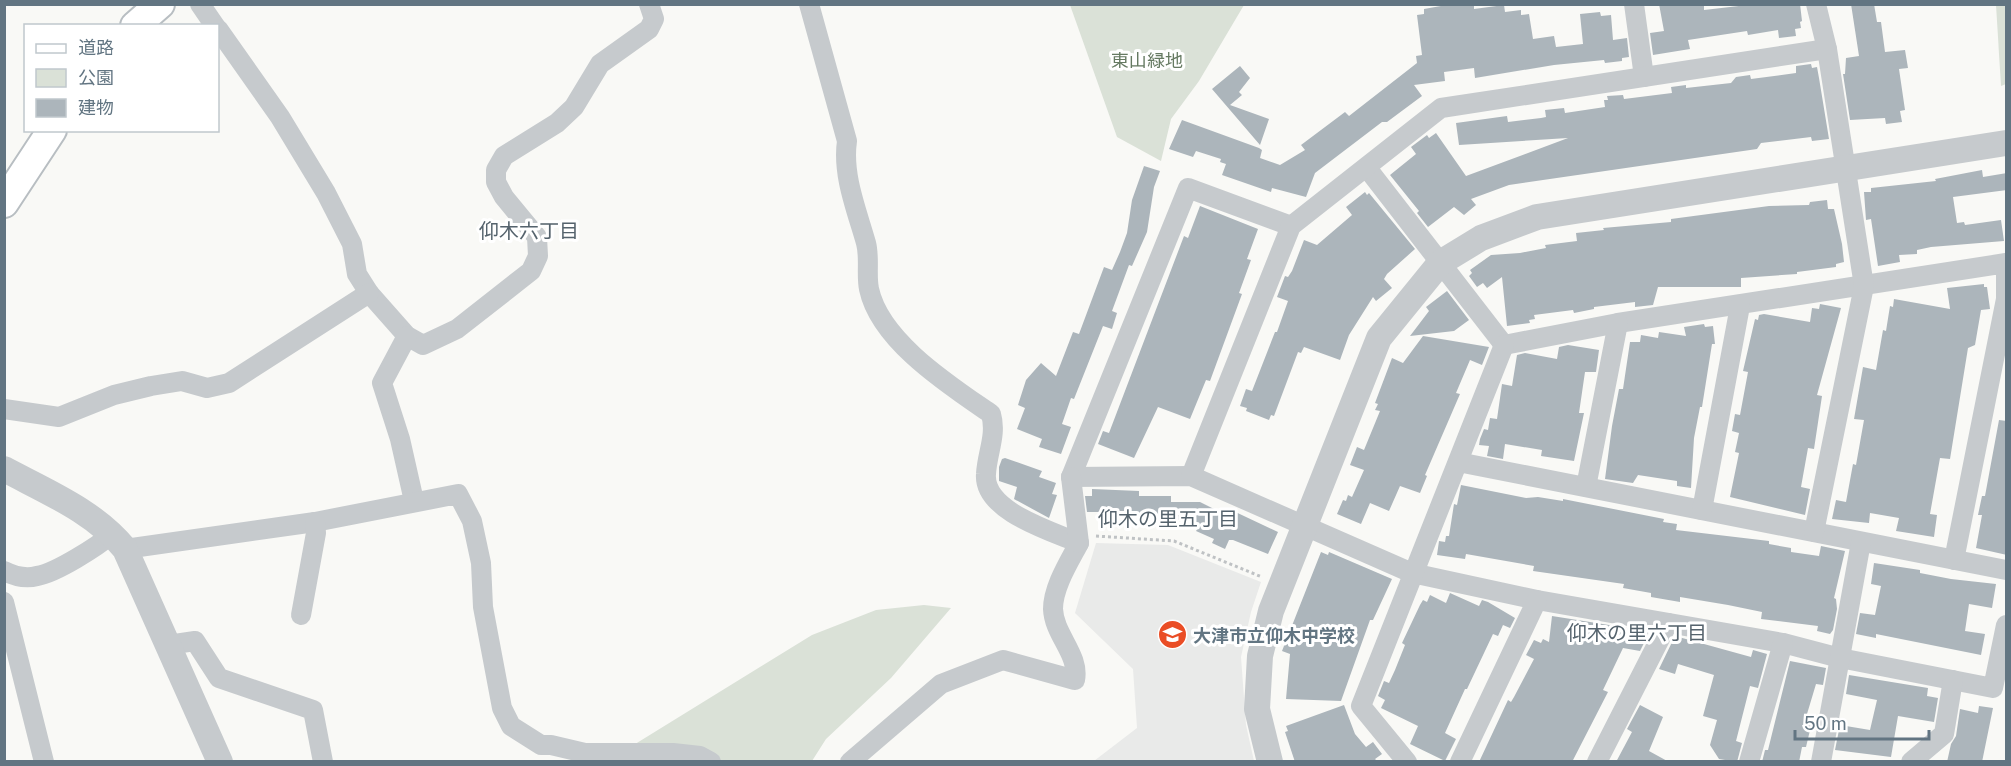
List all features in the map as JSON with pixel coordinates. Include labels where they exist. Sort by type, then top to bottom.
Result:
[{"type":"main road","points":[[137,24],[160,4]]},
{"type":"main road","points":[[4,203],[51,132]]},
{"type":"street","points":[[200,4],[214,24]]},
{"type":"street","points":[[219,31],[280,117],[326,193],[352,244],[357,274],[369,293],[407,336],[423,345],[457,329],[531,271],[538,256],[537,237],[504,197],[496,182],[496,170],[504,156],[557,123],[574,107],[600,64],[649,29],[654,19],[649,4]]},
{"type":"street","points":[[809,4],[847,141],[846,152],[853,201],[866,243],[869,289],[882,322],[938,379],[991,414],[993,433],[985,475],[986,484],[1004,509],[1078,539]]},
{"type":"street","points":[[1634,4],[1644,77]]},
{"type":"street","points":[[1814,532],[1864,286],[1827,49],[1816,4]]},
{"type":"street","points":[[1191,476],[1291,226],[1441,108],[1827,49]]},
{"type":"street","points":[[1270,762],[1257,709],[1259,666],[1271,611],[1379,338],[1440,263],[1480,238],[1537,218],[2007,143]]},
{"type":"street","points":[[1367,168],[1504,345]]},
{"type":"street","points":[[850,762],[941,684],[957,676],[1003,660],[1075,680],[1077,669],[1057,626],[1053,608],[1060,580],[1078,539],[1071,477],[1188,188],[1291,226]]},
{"type":"street","points":[[1504,345],[1618,323],[1740,306],[2006,263],[2006,298],[1954,560]]},
{"type":"street","points":[[4,409],[59,417],[114,395],[151,386],[183,381],[207,388],[229,383],[369,293]]},
{"type":"street","points":[[1702,510],[1740,306]]},
{"type":"street","points":[[1586,487],[1618,323]]},
{"type":"street","points":[[407,336],[382,383],[400,439],[414,501]]},
{"type":"street","points":[[1407,762],[1361,706],[1504,345]]},
{"type":"street","points":[[1458,462],[2007,570]]},
{"type":"street","points":[[4,469],[76,507],[118,542],[168,645],[220,762]]},
{"type":"street","points":[[1071,477],[1191,476],[1412,573],[1537,600],[1783,643],[1840,658],[1993,688],[2007,625]]},
{"type":"street","points":[[4,571],[14,576],[38,576],[98,546],[118,542],[315,522],[458,494],[472,521],[481,563],[483,608],[502,708],[511,726],[541,745],[585,753],[673,753],[700,756],[711,762]]},
{"type":"street","points":[[301,615],[316,533],[315,522]]},
{"type":"street","points":[[1821,762],[1861,542]]},
{"type":"street","points":[[1460,762],[1537,600]]},
{"type":"street","points":[[4,603],[44,762]]},
{"type":"street","points":[[1597,762],[1668,622]]},
{"type":"street","points":[[168,645],[195,641],[219,678],[313,710],[322,762]]},
{"type":"street","points":[[1749,762],[1783,643]]},
{"type":"street","points":[[1911,762],[1944,734],[1953,680]]},
{"type":"path","points":[[1078,539],[1174,541],[1280,585]]},
{"type":"shaded area","name":"大津市立仰木中学校","points":[[1096,543],[1168,545],[1261,582],[1251,612],[1241,657],[1246,725],[1254,761],[1094,761],[1137,728],[1133,669],[1075,613]]},
{"type":"green space","name":"東山緑地","points":[[1070,5],[1244,5],[1199,81],[1171,119],[1161,161],[1117,137]]},
{"type":"green space","points":[[1996,5],[2006,5],[2006,84],[2001,86]]},
{"type":"green space","points":[[924,605],[951,608],[891,678],[826,739],[812,761],[606,762],[812,635],[876,610]]},
{"type":"building","points":[[1452,4],[1474,4],[1474,9],[1504,5],[1505,12],[1521,10],[1521,15],[1529,14],[1533,39],[1554,36],[1556,47],[1583,44],[1580,14],[1600,12],[1601,16],[1611,15],[1613,40],[1627,38],[1629,57],[1622,58],[1622,61],[1605,63],[1604,60],[1554,65],[1475,78],[1474,68],[1444,72],[1445,81],[1414,85],[1422,96],[1387,122],[1382,122],[1315,173],[1306,197],[1272,188],[1271,192],[1222,175],[1226,164],[1220,162],[1221,159],[1196,151],[1193,157],[1169,149],[1182,120],[1259,148],[1262,150],[1260,158],[1280,165],[1305,150],[1301,145],[1345,112],[1349,116],[1417,63],[1416,56],[1422,55],[1417,15],[1424,14],[1424,9]]},
{"type":"building","points":[[1659,4],[1704,4],[1704,10],[1756,4],[1800,4],[1801,28],[1795,29],[1796,36],[1779,38],[1778,30],[1748,35],[1747,31],[1688,40],[1690,49],[1653,55],[1650,33],[1664,31]]},
{"type":"building","points":[[1851,4],[1874,4],[1877,22],[1881,22],[1885,52],[1905,50],[1908,68],[1899,69],[1905,110],[1900,111],[1902,122],[1886,124],[1885,118],[1850,120],[1843,74],[1845,74],[1846,58],[1859,56]]},
{"type":"building","points":[[1811,64],[1812,68],[1817,67],[1829,139],[1812,141],[1811,137],[1761,143],[1757,149],[1509,185],[1471,199],[1476,205],[1464,215],[1454,207],[1428,227],[1417,213],[1419,211],[1390,175],[1416,154],[1411,147],[1427,135],[1429,138],[1436,133],[1466,176],[1568,138],[1459,145],[1456,123],[1507,116],[1508,122],[1541,118],[1546,117],[1545,110],[1564,108],[1565,113],[1605,107],[1604,100],[1608,100],[1607,96],[1623,95],[1624,99],[1672,93],[1671,87],[1686,85],[1686,88],[1731,83],[1736,77],[1750,75],[1751,79],[1796,73],[1796,66]]},
{"type":"building","points":[[1240,66],[1250,78],[1239,92],[1242,95],[1230,105],[1269,119],[1260,145],[1212,89]]},
{"type":"building","points":[[1144,166],[1160,171],[1154,187],[1147,232],[1132,266],[1129,265],[1112,311],[1117,313],[1112,329],[1103,326],[1074,399],[1071,398],[1062,424],[1071,427],[1061,454],[1039,447],[1042,439],[1017,429],[1025,408],[1018,405],[1026,380],[1041,363],[1056,376],[1073,332],[1079,334],[1104,267],[1112,270],[1120,252],[1127,233],[1132,200]]},
{"type":"building","points":[[1982,170],[1983,177],[2007,173],[2007,190],[1953,197],[1957,223],[1964,222],[1965,225],[2001,220],[2004,241],[1931,247],[1917,250],[1917,254],[1899,255],[1900,262],[1878,266],[1871,219],[1866,220],[1864,192],[1871,192],[1871,188],[1936,181],[1935,179]]},
{"type":"building","points":[[1365,192],[1367,195],[1369,193],[1415,249],[1387,274],[1384,279],[1392,288],[1376,301],[1373,297],[1349,335],[1340,360],[1304,347],[1301,353],[1298,352],[1274,416],[1271,415],[1269,420],[1246,411],[1247,408],[1240,406],[1246,389],[1252,391],[1275,332],[1277,332],[1288,301],[1277,297],[1285,276],[1288,277],[1292,271],[1304,240],[1317,245],[1352,215],[1346,207]]},
{"type":"building","points":[[1827,200],[1828,209],[1834,209],[1842,244],[1844,262],[1836,264],[1836,267],[1797,272],[1797,274],[1741,278],[1741,287],[1658,287],[1653,305],[1635,307],[1635,302],[1594,307],[1594,309],[1574,313],[1573,310],[1534,315],[1535,319],[1529,320],[1530,323],[1507,326],[1502,277],[1487,288],[1483,283],[1477,287],[1469,276],[1472,273],[1470,270],[1491,255],[1520,253],[1546,248],[1545,245],[1577,241],[1576,233],[1604,230],[1603,228],[1671,222],[1671,219],[1769,206],[1809,205],[1810,202]]},
{"type":"building","points":[[1200,206],[1258,229],[1247,259],[1251,260],[1239,293],[1242,294],[1210,381],[1206,380],[1190,419],[1158,407],[1134,458],[1098,444],[1103,431],[1109,433],[1184,236],[1188,238]]},
{"type":"building","points":[[1984,284],[1984,287],[1987,287],[1990,309],[1981,310],[1975,345],[1968,348],[1950,459],[1940,458],[1930,514],[1937,515],[1934,537],[1896,531],[1899,518],[1870,513],[1869,523],[1832,519],[1836,500],[1846,502],[1853,464],[1856,465],[1864,420],[1854,419],[1863,367],[1876,370],[1883,330],[1886,331],[1890,306],[1893,307],[1894,299],[1950,309],[1947,288]]},
{"type":"building","points":[[1447,291],[1469,320],[1454,331],[1410,336],[1429,311],[1426,307]]},
{"type":"building","points":[[1820,304],[1841,308],[1817,395],[1822,396],[1814,449],[1808,448],[1801,487],[1810,489],[1805,515],[1730,497],[1739,453],[1735,452],[1739,433],[1732,431],[1735,414],[1740,415],[1748,372],[1743,371],[1755,319],[1758,320],[1759,315],[1764,314],[1810,322],[1812,308],[1819,309]]},
{"type":"building","points":[[1704,324],[1705,327],[1713,326],[1715,344],[1712,344],[1702,407],[1700,407],[1694,438],[1691,488],[1677,486],[1677,481],[1638,475],[1633,483],[1605,479],[1612,426],[1619,389],[1623,389],[1630,342],[1640,342],[1641,335],[1658,338],[1659,332],[1686,336],[1684,327]]},
{"type":"building","points":[[1423,336],[1489,347],[1482,365],[1470,360],[1456,393],[1460,394],[1425,475],[1427,476],[1420,493],[1400,486],[1389,511],[1370,503],[1361,524],[1337,514],[1343,500],[1346,501],[1348,495],[1352,497],[1364,470],[1350,465],[1357,447],[1364,450],[1380,411],[1375,410],[1378,404],[1375,403],[1392,358],[1403,363]]},
{"type":"building","points":[[1568,345],[1599,350],[1596,372],[1585,372],[1579,413],[1584,413],[1574,461],[1541,456],[1542,450],[1505,444],[1503,459],[1487,456],[1489,446],[1479,445],[1480,439],[1484,429],[1488,430],[1490,418],[1497,419],[1502,384],[1512,386],[1517,355],[1525,353],[1557,359],[1559,347]]},
{"type":"building","points":[[1999,420],[2007,421],[2007,555],[1976,548],[1982,515],[1978,515],[1982,496],[1985,496]]},
{"type":"building","points":[[1005,458],[1042,471],[1039,477],[1056,483],[1052,494],[1057,495],[1049,518],[1014,499],[1017,487],[999,481],[999,467],[1002,459]]},
{"type":"building","points":[[1461,485],[1526,498],[1538,497],[1563,501],[1563,499],[1664,519],[1663,522],[1677,524],[1676,530],[1769,541],[1769,544],[1791,548],[1791,552],[1819,556],[1821,546],[1845,551],[1834,598],[1837,609],[1833,630],[1830,634],[1817,631],[1818,626],[1761,619],[1762,612],[1728,605],[1680,597],[1680,602],[1651,597],[1651,593],[1623,588],[1624,584],[1533,571],[1534,566],[1466,554],[1465,559],[1437,555],[1439,541],[1445,542],[1446,536],[1449,536],[1454,504],[1457,505]]},
{"type":"building","points":[[1092,489],[1139,491],[1139,496],[1171,496],[1171,502],[1200,502],[1224,514],[1227,508],[1278,532],[1268,554],[1233,540],[1229,540],[1225,549],[1212,543],[1214,539],[1196,531],[1198,528],[1177,519],[1105,516],[1105,512],[1087,512],[1085,496],[1092,496]]},
{"type":"building","points":[[1321,552],[1328,555],[1329,552],[1392,579],[1373,620],[1370,620],[1341,701],[1286,699],[1290,654],[1282,651]]},
{"type":"building","points":[[1874,563],[1920,570],[1920,573],[1951,579],[1996,584],[1992,608],[1969,604],[1965,631],[1985,634],[1981,655],[1876,634],[1876,638],[1856,634],[1860,613],[1875,615],[1881,586],[1871,584]]},
{"type":"building","points":[[1450,593],[1479,606],[1482,600],[1488,602],[1515,618],[1510,628],[1503,625],[1498,636],[1493,634],[1465,689],[1445,733],[1456,739],[1445,761],[1410,744],[1418,726],[1381,708],[1385,700],[1378,696],[1384,681],[1389,683],[1405,645],[1402,643],[1423,600],[1427,602],[1430,595],[1446,603]]},
{"type":"building","points":[[1552,616],[1647,631],[1648,635],[1640,651],[1623,648],[1603,690],[1608,692],[1572,762],[1479,762],[1508,700],[1511,702],[1534,659],[1526,655],[1534,640],[1541,643],[1543,639],[1549,642]]},
{"type":"building","points":[[1675,636],[1751,657],[1753,650],[1767,654],[1758,688],[1750,686],[1736,741],[1742,743],[1737,762],[1719,759],[1710,745],[1717,720],[1703,716],[1714,675],[1678,664],[1675,674],[1659,669]]},
{"type":"building","points":[[1790,661],[1826,668],[1823,685],[1816,684],[1804,724],[1811,726],[1806,747],[1802,747],[1799,762],[1762,762],[1765,750],[1768,750]]},
{"type":"building","points":[[1849,675],[1928,688],[1927,696],[1938,698],[1934,722],[1898,716],[1891,757],[1835,750],[1840,725],[1870,730],[1877,700],[1846,694]]},
{"type":"building","points":[[1344,705],[1355,734],[1366,747],[1373,742],[1382,754],[1375,759],[1378,762],[1295,762],[1285,732],[1288,731],[1286,726]]},
{"type":"building","points":[[1640,705],[1663,717],[1649,751],[1669,762],[1616,762],[1632,732],[1627,729]]},
{"type":"building","points":[[1979,706],[1993,708],[1982,762],[1947,762],[1951,744],[1956,736],[1960,709],[1978,713]]},
{"type":"place","name":"大津市立仰木中学校","points":[[1172,635]]},
{"type":"district","name":"仰木六丁目","points":[[529,231]]},
{"type":"district","name":"仰木の里五丁目","points":[[1168,519]]},
{"type":"district","name":"仰木の里六丁目","points":[[1637,633]]}]
